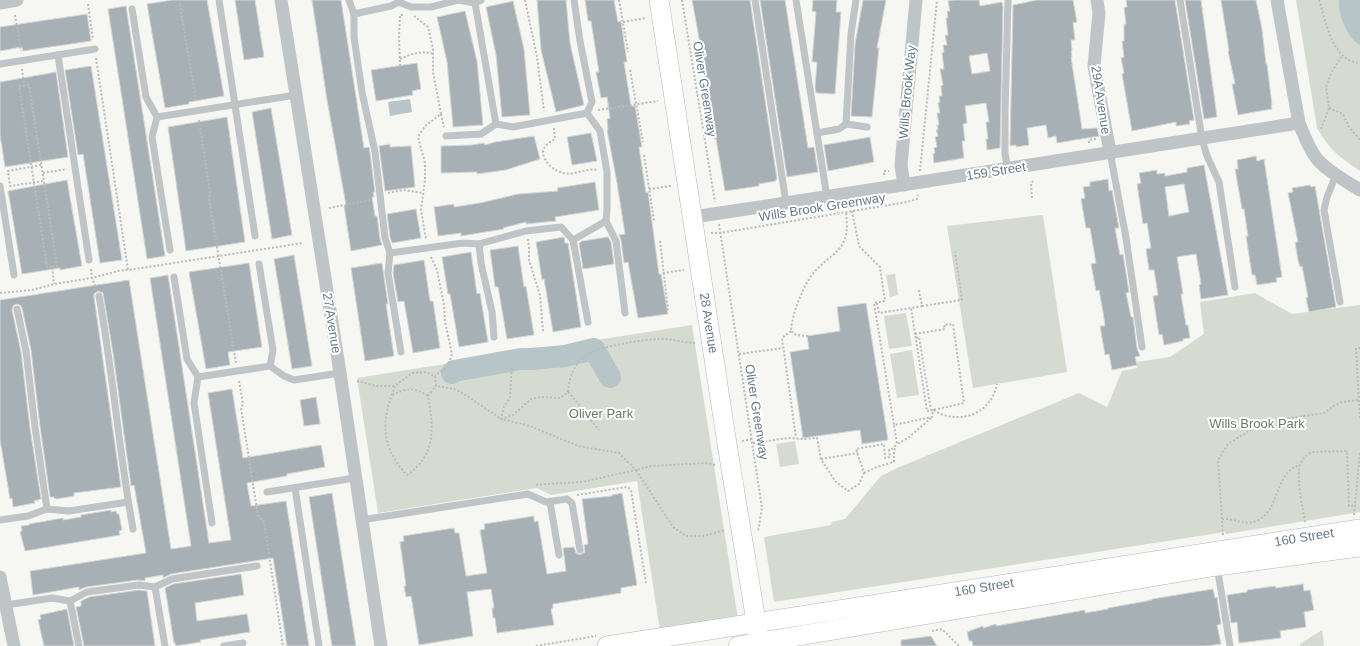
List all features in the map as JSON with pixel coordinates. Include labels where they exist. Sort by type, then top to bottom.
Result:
[{"type":"main road","name":"28 Avenue","points":[[659,0],[727,444],[760,644]]},
{"type":"main road","name":"160 Street","points":[[607,646],[757,623],[1357,523]]},
{"type":"main road","name":"160 Street","points":[[738,646],[760,644],[1217,566],[1360,547]]},
{"type":"street","points":[[0,3],[17,0]]},
{"type":"street","name":"27 Avenue","points":[[281,0],[340,373],[380,646]]},
{"type":"street","name":"Wills Brook Way","points":[[904,185],[901,166],[916,0]]},
{"type":"street","name":"29A Avenue","points":[[1097,0],[1099,13],[1094,66],[1110,152]]},
{"type":"street","points":[[1277,0],[1299,123],[1305,137],[1317,159],[1336,175],[1360,190]]},
{"type":"street","name":"159 Street","points":[[693,217],[786,204],[1299,123]]},
{"type":"street","points":[[0,577],[14,646]]},
{"type":"lane","points":[[219,0],[255,236]]},
{"type":"lane","points":[[349,0],[354,14],[354,37],[361,84],[375,152],[385,238],[390,253],[388,273],[401,352]]},
{"type":"lane","points":[[354,14],[391,6],[399,1],[411,7],[430,7],[458,0],[478,2],[496,124]]},
{"type":"lane","points":[[574,0],[580,41],[592,102],[587,113]]},
{"type":"lane","points":[[755,0],[786,204]]},
{"type":"lane","points":[[796,0],[827,197]]},
{"type":"lane","points":[[846,124],[851,34],[856,0]]},
{"type":"lane","points":[[1008,0],[1005,112],[1005,154],[1008,169]]},
{"type":"lane","points":[[1180,0],[1202,139],[1207,156],[1219,182],[1236,287]]},
{"type":"lane","points":[[132,9],[146,97],[156,117],[152,137],[170,250]]},
{"type":"lane","points":[[0,64],[95,49]]},
{"type":"lane","points":[[58,55],[89,260]]},
{"type":"lane","points":[[156,117],[296,95]]},
{"type":"lane","points":[[446,136],[481,134],[496,124],[513,127],[587,113]]},
{"type":"lane","points":[[587,113],[600,131],[607,172],[606,221],[616,241],[625,313]]},
{"type":"lane","points":[[817,133],[839,129],[846,124],[867,127]]},
{"type":"lane","points":[[1110,152],[1126,238],[1142,347]]},
{"type":"lane","points":[[1336,175],[1327,197],[1324,210],[1340,302]]},
{"type":"lane","points":[[0,186],[14,275]]},
{"type":"lane","points":[[573,240],[606,221]]},
{"type":"lane","points":[[390,253],[463,243],[479,244],[526,230],[561,227],[573,240],[588,322]]},
{"type":"lane","points":[[479,244],[481,263],[492,312],[494,337]]},
{"type":"lane","points":[[259,264],[273,350],[270,366]]},
{"type":"lane","points":[[174,277],[187,360],[198,377],[194,403],[212,523]]},
{"type":"lane","points":[[99,296],[108,348],[128,502],[133,529]]},
{"type":"lane","points":[[17,309],[26,351],[47,510]]},
{"type":"lane","points":[[198,377],[270,366],[284,376],[294,380],[340,373]]},
{"type":"lane","points":[[267,492],[355,478]]},
{"type":"lane","points":[[295,488],[319,646]]},
{"type":"lane","points":[[361,520],[528,494],[546,502],[567,499],[572,503],[580,550]]},
{"type":"lane","points":[[0,520],[28,516],[47,510],[69,511],[128,502]]},
{"type":"lane","points":[[550,502],[559,555]]},
{"type":"lane","points":[[6,605],[52,598],[70,601],[87,592],[139,584],[155,587],[172,579],[256,566]]},
{"type":"lane","points":[[1217,566],[1230,646]]},
{"type":"lane","points":[[155,587],[165,646]]},
{"type":"lane","points":[[70,601],[79,646]]},
{"type":"lane","points":[[224,646],[243,643]]},
{"type":"path","points":[[179,0],[196,104]]},
{"type":"path","points":[[525,0],[537,57],[545,114]]},
{"type":"path","points":[[619,0],[628,52]]},
{"type":"path","name":"Oliver Greenway","points":[[682,0],[715,204]]},
{"type":"path","points":[[919,175],[937,0]]},
{"type":"path","points":[[1319,0],[1335,48],[1342,55],[1353,62],[1360,63]]},
{"type":"path","points":[[88,4],[128,270]]},
{"type":"path","points":[[412,12],[412,15],[428,27],[433,49],[433,72],[446,136]]},
{"type":"path","points":[[400,66],[400,15],[407,14]]},
{"type":"path","points":[[15,15],[20,47]]},
{"type":"path","points":[[623,22],[646,18]]},
{"type":"path","points":[[400,60],[419,52],[433,54]]},
{"type":"path","points":[[1321,129],[1329,108],[1326,87],[1331,73],[1342,55]]},
{"type":"path","points":[[630,70],[643,142]]},
{"type":"path","points":[[23,76],[24,86]]},
{"type":"path","points":[[29,85],[57,266],[47,267],[19,86],[24,86],[29,85]]},
{"type":"path","points":[[587,113],[658,101]]},
{"type":"path","points":[[1329,108],[1343,114],[1349,127],[1360,140]]},
{"type":"path","points":[[427,242],[421,210],[426,180],[425,163],[418,137],[425,126],[441,114]]},
{"type":"path","points":[[198,118],[236,366]]},
{"type":"path","points":[[553,124],[555,139],[545,146],[543,152],[544,158],[555,170],[565,173],[595,170],[607,172]]},
{"type":"path","points":[[644,155],[654,221]]},
{"type":"path","points":[[41,165],[8,171],[10,186],[44,181]]},
{"type":"path","points":[[42,173],[62,170]]},
{"type":"path","points":[[1032,198],[1031,184],[1033,181]]},
{"type":"path","points":[[650,189],[671,186]]},
{"type":"path","name":"Wills Brook Greenway","points":[[710,233],[720,233],[907,202],[917,199],[918,189]]},
{"type":"path","points":[[387,193],[403,190],[424,193]]},
{"type":"path","points":[[329,208],[374,199]]},
{"type":"path","points":[[753,443],[788,438],[817,438],[821,459],[835,481],[848,491],[859,484],[864,473],[894,462],[894,451],[897,444],[874,303],[885,301],[880,267],[859,246],[852,211]]},
{"type":"path","points":[[796,438],[782,338],[791,331],[791,326],[802,292],[809,279],[817,268],[839,250],[844,243],[847,226],[846,212]]},
{"type":"path","name":"Oliver Greenway","points":[[718,222],[762,508],[757,534]]},
{"type":"path","points":[[526,230],[530,247],[529,260],[540,294],[543,332]]},
{"type":"path","points":[[255,236],[257,251]]},
{"type":"path","points":[[660,241],[662,273],[668,310]]},
{"type":"path","points":[[0,293],[32,290],[54,284],[92,278],[118,271],[136,270],[303,244]]},
{"type":"path","points":[[170,250],[172,264]]},
{"type":"path","points":[[877,303],[879,313],[962,300],[955,252]]},
{"type":"path","points":[[430,254],[431,260],[437,270],[444,305],[445,322],[452,354],[448,366],[435,376]]},
{"type":"path","points":[[89,260],[92,278],[99,296]]},
{"type":"path","points":[[52,266],[54,284]]},
{"type":"path","points":[[662,273],[687,269]]},
{"type":"path","points":[[919,290],[922,306]]},
{"type":"path","points":[[911,308],[927,410],[932,410],[946,416],[958,417],[967,416],[978,412],[988,404],[995,394],[997,384]]},
{"type":"path","points":[[915,334],[945,329],[944,325],[953,324],[964,403],[932,410]]},
{"type":"path","points":[[791,331],[796,334],[808,336]]},
{"type":"path","points":[[501,419],[513,415],[531,399],[541,397],[560,398],[568,392],[570,379],[576,365],[587,354],[603,348],[631,342],[663,339],[685,343],[699,343]]},
{"type":"path","points":[[739,354],[783,348]]},
{"type":"path","points":[[1360,348],[1356,348],[1360,419]]},
{"type":"path","points":[[501,419],[504,407],[510,398],[512,364]]},
{"type":"path","points":[[426,372],[435,376],[436,386],[428,396],[431,421],[430,446],[426,456],[417,468],[407,475],[392,455],[386,440],[385,421],[391,395],[395,386],[412,373],[426,372]]},
{"type":"path","points":[[238,378],[243,404],[241,408],[258,516],[264,522],[283,646]]},
{"type":"path","points":[[358,381],[376,386],[395,386]]},
{"type":"path","points":[[436,386],[454,389],[461,392],[501,419],[530,426],[578,446],[619,453],[636,470],[673,527],[686,536],[703,536],[725,530]]},
{"type":"path","points":[[391,395],[403,390],[413,389],[428,396]]},
{"type":"path","points":[[568,392],[577,400],[586,417],[599,430]]},
{"type":"path","points":[[1223,539],[1218,460],[1228,444],[1257,426],[1270,421],[1324,413],[1342,402],[1359,400]]},
{"type":"path","points":[[864,473],[856,449],[884,444],[885,458],[890,457],[889,450],[908,438],[932,417],[932,410]]},
{"type":"path","points":[[894,425],[932,417]]},
{"type":"path","points":[[738,442],[752,439]]},
{"type":"path","points":[[1306,526],[1299,479],[1300,465],[1307,454],[1312,452],[1348,451],[1349,506],[1356,505]]},
{"type":"path","points":[[1357,523],[1356,505],[1360,452]]},
{"type":"path","points":[[821,459],[858,454]]},
{"type":"path","points":[[530,484],[582,482],[651,466],[708,463],[715,465]]},
{"type":"path","points":[[1222,519],[1256,522],[1274,502],[1277,491],[1288,472],[1295,466],[1300,465]]},
{"type":"path","points":[[576,495],[627,487],[631,490],[646,583]]},
{"type":"path","points":[[928,631],[942,629],[959,646]]},
{"type":"green space","points":[[1296,0],[1360,0],[1360,171],[1331,148],[1317,128]]},
{"type":"green space","points":[[1043,215],[1067,372],[973,388],[947,226]]},
{"type":"green space","points":[[895,274],[898,295],[890,297],[886,275]]},
{"type":"green space","name":"Wills Brook Park","points":[[1255,293],[1292,314],[1360,305],[1360,512],[1226,534],[1225,532],[774,602],[764,537],[831,525],[832,522],[845,519],[881,476],[1079,393],[1107,407],[1122,371],[1137,368],[1136,362],[1170,357],[1204,334],[1200,302]]},
{"type":"green space","points":[[906,313],[912,346],[889,349],[884,316]]},
{"type":"green space","name":"Oliver Park","points":[[692,325],[738,619],[660,631],[637,481],[551,495],[537,488],[378,513],[357,378]]},
{"type":"green space","points":[[912,350],[919,395],[897,398],[890,354]]},
{"type":"green space","points":[[795,441],[799,464],[780,467],[776,444]]},
{"type":"green space","points":[[1322,630],[1324,646],[1300,646],[1300,644]]},
{"type":"shaded area","points":[[1339,0],[1360,0],[1360,45],[1351,38],[1344,25]]},
{"type":"shaded area","points":[[410,99],[412,112],[390,116],[388,102]]},
{"type":"building","points":[[172,0],[207,0],[224,96],[165,108],[147,4]]},
{"type":"building","points":[[235,0],[255,0],[264,57],[244,60]]},
{"type":"building","points":[[312,0],[341,0],[364,148],[369,147],[375,192],[373,192],[374,197],[372,197],[382,245],[351,251],[344,206],[346,205],[327,100]]},
{"type":"building","points":[[537,0],[566,0],[570,43],[584,105],[556,112],[541,50]]},
{"type":"building","points":[[585,0],[614,0],[618,22],[621,21],[627,62],[624,62],[631,106],[635,106],[642,147],[639,147],[646,193],[648,192],[659,274],[661,274],[668,314],[638,318],[628,262],[624,263],[619,235],[625,234],[607,130],[607,119],[610,118],[607,97],[601,98],[596,72],[599,72],[591,21],[588,21]]},
{"type":"building","points":[[692,0],[750,0],[777,179],[776,181],[759,184],[759,186],[725,191],[716,139],[714,139],[710,104],[701,63],[701,49]]},
{"type":"building","points":[[760,0],[785,0],[808,148],[814,147],[818,172],[787,177]]},
{"type":"building","points":[[813,0],[837,0],[836,12],[841,12],[835,94],[816,93],[817,62],[812,62],[816,12],[812,11]]},
{"type":"building","points":[[863,0],[886,0],[877,48],[879,48],[872,117],[851,116],[855,44]]},
{"type":"building","points":[[979,0],[980,6],[1002,2],[1000,148],[987,150],[986,139],[988,139],[986,122],[989,122],[986,103],[965,106],[967,123],[963,124],[965,141],[962,141],[964,158],[934,163],[934,148],[937,147],[935,137],[938,136],[936,130],[938,130],[937,125],[939,125],[937,113],[940,113],[938,103],[940,102],[939,96],[942,96],[941,86],[943,85],[940,69],[944,69],[942,53],[944,52],[943,45],[947,45],[945,35],[948,35],[946,18],[948,18],[947,11],[950,11],[948,1]],"holes":[[[987,53],[990,71],[972,74],[969,56]]]},
{"type":"building","points":[[1037,0],[1073,0],[1077,22],[1073,23],[1075,40],[1071,40],[1071,57],[1082,129],[1097,128],[1099,136],[1057,143],[1056,136],[1048,138],[1046,125],[1027,128],[1029,145],[1016,147],[1016,145],[1010,146],[1013,5]]},
{"type":"building","points":[[1126,0],[1175,0],[1194,120],[1189,121],[1190,124],[1176,126],[1176,122],[1132,131],[1122,74],[1124,73],[1121,58],[1124,57],[1122,41],[1124,41],[1124,24],[1126,24],[1124,8],[1127,7]]},
{"type":"building","points":[[1185,0],[1201,0],[1217,117],[1204,119]]},
{"type":"building","points":[[1221,0],[1256,0],[1262,29],[1272,109],[1238,115],[1232,84],[1235,84],[1228,51]]},
{"type":"building","points":[[513,1],[524,49],[530,115],[502,117],[496,55],[486,7]]},
{"type":"building","points":[[126,6],[165,256],[147,259],[108,9]]},
{"type":"building","points":[[465,11],[477,61],[483,125],[453,127],[447,62],[437,17]]},
{"type":"building","points":[[87,14],[91,41],[23,51],[22,47],[0,51],[0,27]]},
{"type":"building","points":[[417,63],[421,89],[412,91],[413,95],[376,101],[371,70]]},
{"type":"building","points":[[91,66],[122,260],[100,263],[83,154],[78,155],[65,70]]},
{"type":"building","points":[[56,72],[68,157],[5,167],[0,135],[0,82]]},
{"type":"building","points":[[271,108],[292,235],[272,239],[252,112]]},
{"type":"building","points":[[227,117],[245,242],[186,251],[168,127]]},
{"type":"building","points":[[591,133],[597,161],[572,165],[567,137]]},
{"type":"building","points":[[534,136],[540,159],[506,170],[477,174],[477,172],[441,173],[441,146],[484,143],[485,145]]},
{"type":"building","points":[[870,137],[874,162],[828,171],[824,145]]},
{"type":"building","points":[[390,144],[390,147],[411,146],[415,187],[385,191],[379,146]]},
{"type":"building","points":[[1256,156],[1257,161],[1264,159],[1282,277],[1276,278],[1277,282],[1257,285],[1255,275],[1252,275],[1246,236],[1248,236],[1244,209],[1242,209],[1235,169],[1238,169],[1237,160]]},
{"type":"building","points":[[1204,165],[1228,295],[1201,299],[1199,285],[1201,284],[1196,254],[1177,257],[1183,294],[1181,294],[1186,325],[1188,325],[1190,338],[1164,345],[1162,334],[1159,335],[1153,296],[1158,295],[1154,270],[1149,270],[1146,249],[1151,248],[1147,223],[1143,224],[1137,184],[1141,183],[1139,173],[1157,170],[1157,174],[1165,173],[1165,176],[1187,172],[1187,168]],"holes":[[[1184,184],[1189,212],[1169,216],[1165,187]]]},
{"type":"building","points":[[1108,179],[1109,191],[1112,190],[1119,228],[1115,228],[1120,255],[1123,254],[1129,292],[1126,293],[1131,317],[1133,317],[1137,348],[1140,356],[1135,357],[1137,365],[1112,370],[1109,354],[1105,355],[1100,326],[1105,326],[1103,312],[1099,290],[1096,291],[1091,264],[1096,263],[1090,228],[1086,228],[1081,199],[1085,198],[1083,187],[1090,186],[1090,182]]},
{"type":"building","points":[[67,180],[82,266],[22,274],[8,191]]},
{"type":"building","points":[[595,182],[599,210],[555,217],[556,221],[526,224],[526,222],[503,228],[504,229],[461,236],[461,233],[438,236],[434,207],[454,204],[454,207],[480,203],[518,194],[558,191],[557,188]]},
{"type":"building","points":[[1310,185],[1311,187],[1315,186],[1336,307],[1309,312],[1306,298],[1308,297],[1302,266],[1300,267],[1298,260],[1295,242],[1298,242],[1288,193],[1293,192],[1292,188]]},
{"type":"building","points":[[416,209],[421,238],[392,243],[387,214]]},
{"type":"building","points":[[564,237],[565,243],[568,243],[581,327],[553,332],[536,242]]},
{"type":"building","points":[[608,237],[611,242],[614,264],[583,269],[579,243],[582,241]]},
{"type":"building","points":[[518,246],[524,287],[526,286],[534,335],[507,339],[498,287],[495,287],[490,250]]},
{"type":"building","points":[[471,252],[477,294],[480,293],[488,342],[459,347],[442,257]]},
{"type":"building","points":[[294,255],[312,366],[292,369],[274,259]]},
{"type":"building","points":[[424,260],[430,301],[433,301],[440,348],[413,353],[404,301],[398,302],[393,273],[394,265]]},
{"type":"building","points":[[249,263],[262,347],[228,352],[230,365],[206,369],[189,272]]},
{"type":"building","points":[[382,263],[388,304],[386,304],[394,356],[365,361],[351,268]]},
{"type":"building","points":[[168,275],[209,543],[231,540],[208,393],[232,389],[243,458],[321,445],[325,467],[247,483],[251,506],[286,501],[309,646],[287,646],[273,558],[171,574],[163,578],[163,575],[145,578],[145,581],[138,580],[86,587],[79,590],[79,587],[33,595],[30,571],[146,553],[134,485],[131,486],[113,353],[103,293],[98,291],[94,294],[94,297],[121,487],[74,493],[74,496],[57,499],[50,497],[31,350],[22,308],[20,305],[16,304],[13,306],[12,310],[21,352],[30,428],[41,499],[34,501],[35,503],[13,507],[12,498],[10,499],[0,440],[0,300],[129,280],[171,549],[191,546],[150,278]]},
{"type":"building","points":[[866,303],[888,440],[862,444],[860,430],[803,438],[790,352],[809,349],[807,336],[840,331],[837,307]]},
{"type":"building","points":[[316,397],[320,424],[304,426],[300,400]]},
{"type":"building","points":[[332,493],[356,646],[332,646],[309,497]]},
{"type":"building","points":[[622,493],[637,585],[621,588],[621,593],[553,604],[553,608],[551,609],[554,625],[497,633],[495,618],[493,618],[492,608],[494,608],[491,589],[467,592],[473,636],[419,645],[411,596],[406,597],[404,586],[406,586],[400,542],[404,541],[403,536],[454,528],[455,533],[459,533],[466,576],[487,573],[480,530],[485,529],[484,524],[534,516],[534,522],[538,521],[547,574],[566,571],[563,548],[574,547],[576,553],[580,555],[585,552],[584,545],[588,544],[582,499],[612,496]]},
{"type":"building","points":[[111,510],[111,512],[116,511],[117,514],[119,514],[122,530],[119,531],[120,535],[25,551],[20,532],[22,531],[21,526],[63,518],[63,520],[81,517],[81,515]]},
{"type":"building","points":[[241,574],[244,595],[195,603],[197,621],[247,614],[250,632],[200,640],[201,642],[176,646],[174,643],[165,588],[173,584]]},
{"type":"building","points":[[1303,584],[1304,591],[1310,590],[1314,610],[1304,612],[1306,627],[1280,631],[1281,638],[1239,643],[1237,622],[1231,623],[1227,595],[1247,592],[1247,590]]},
{"type":"building","points":[[1213,589],[1215,598],[1217,597],[1221,624],[1217,625],[1221,644],[1207,646],[973,646],[972,641],[969,641],[967,632],[983,626],[983,628],[996,624],[996,626],[1085,610],[1085,613],[1152,599]]},
{"type":"building","points":[[139,590],[147,591],[155,646],[84,646],[76,607],[81,606],[81,601],[89,597]]},
{"type":"building","points":[[67,609],[74,646],[44,646],[38,620],[41,619],[40,615]]},
{"type":"building","points":[[931,636],[937,646],[901,646],[901,640]]},
{"type":"waterway","points":[[452,373],[454,371],[521,359],[565,356],[594,349],[610,377]]}]
